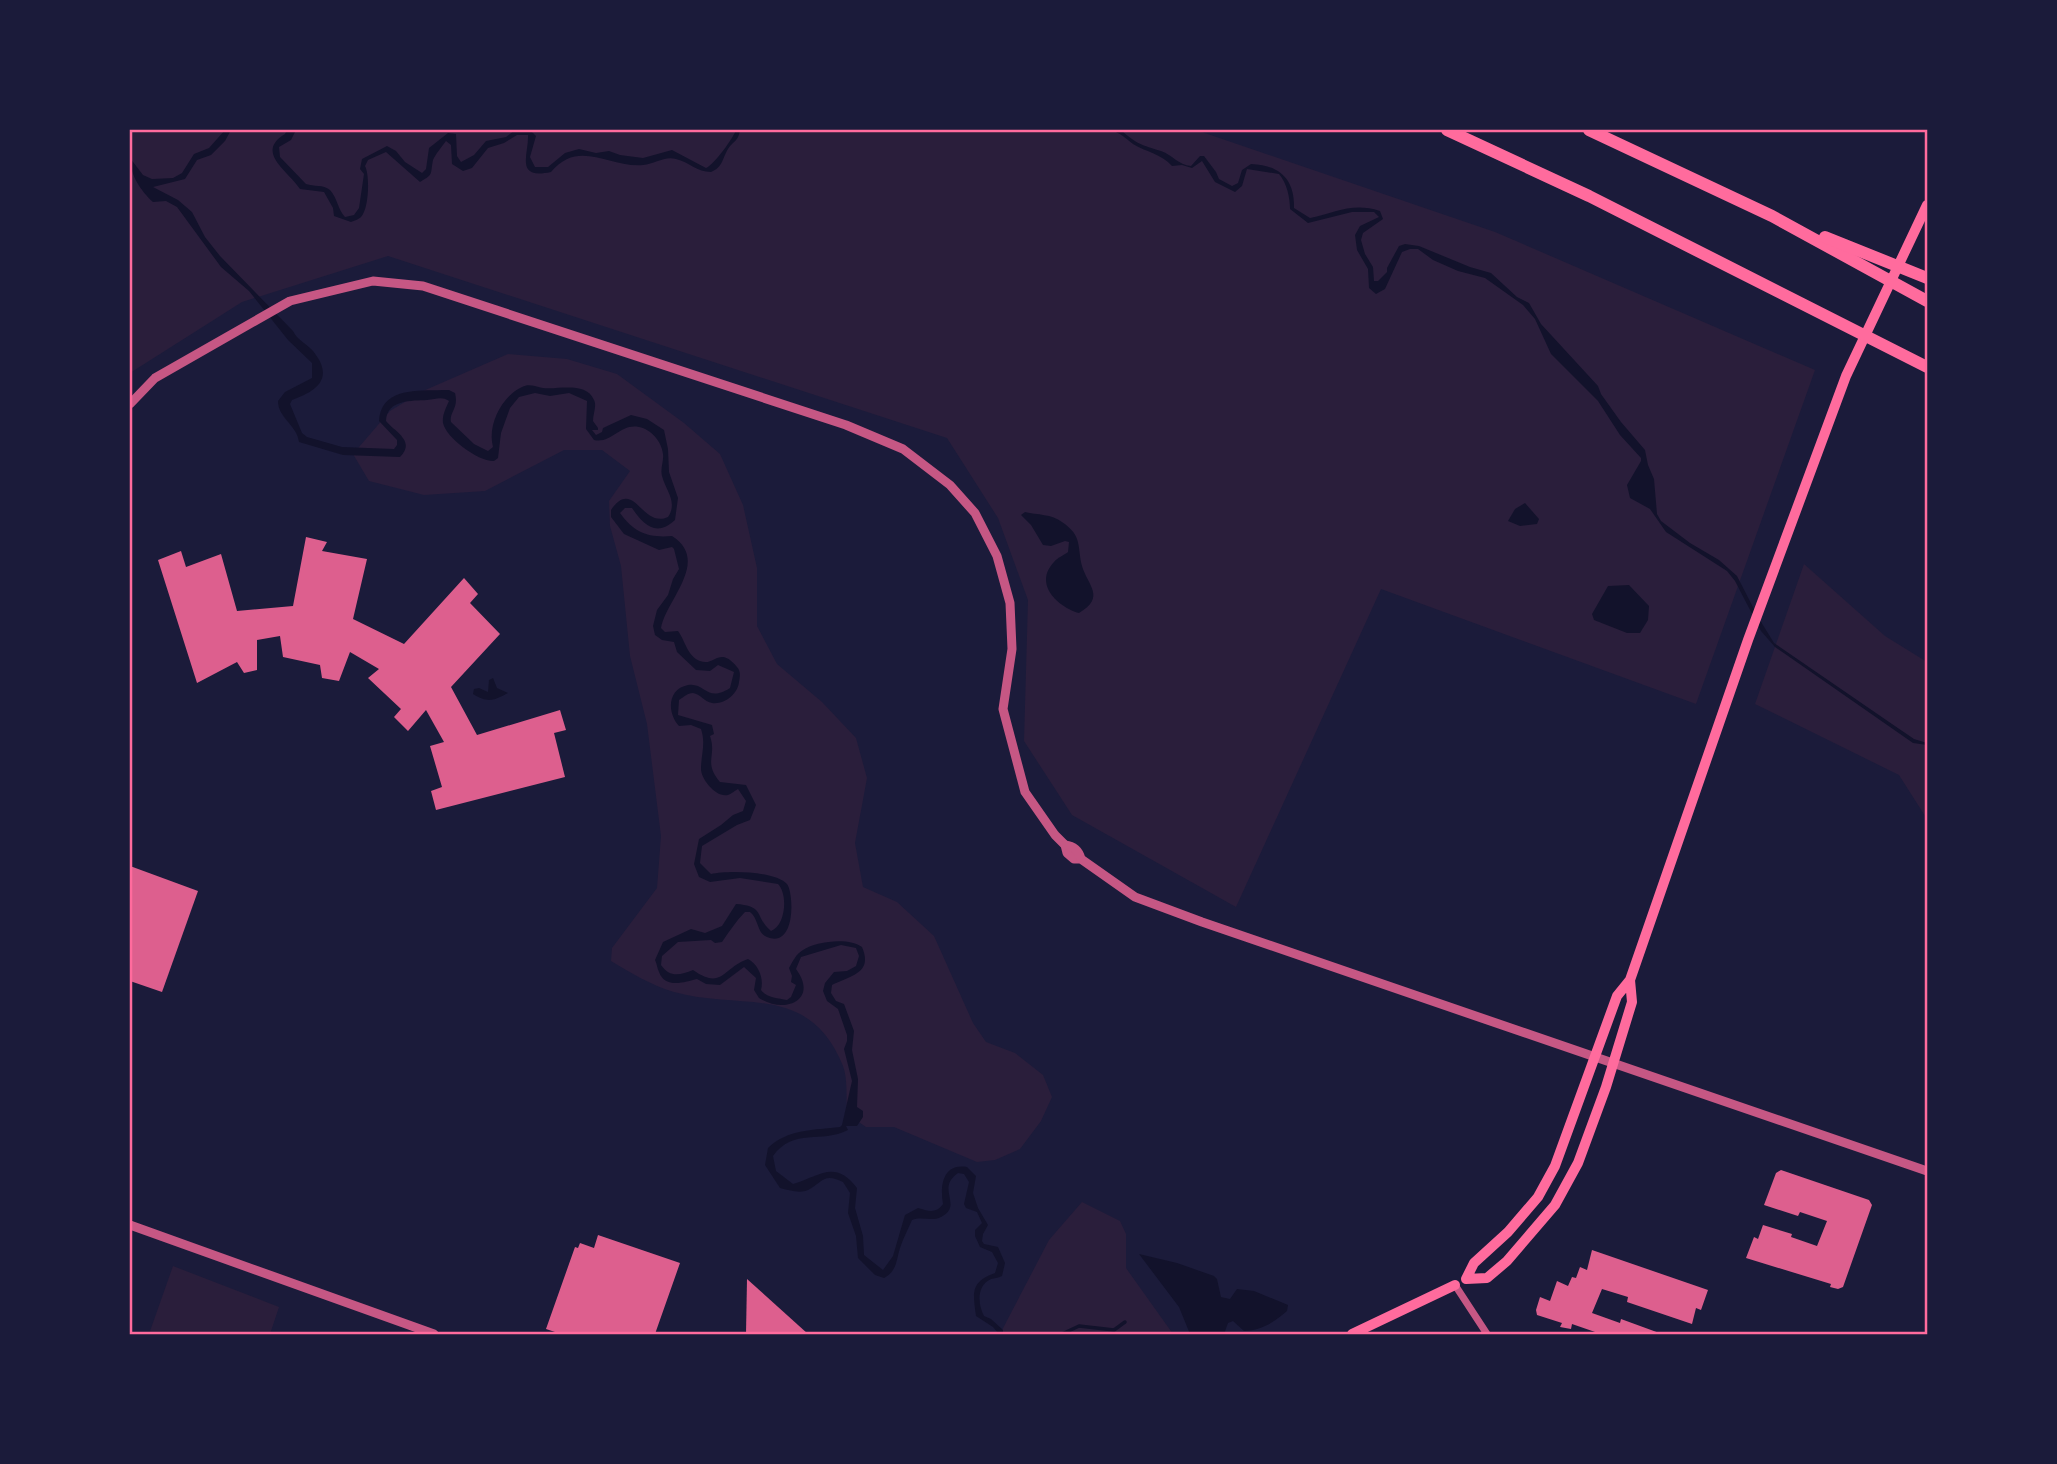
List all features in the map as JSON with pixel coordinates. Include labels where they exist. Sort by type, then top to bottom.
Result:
[{"type":"highway","points":[[1447,130],[1589,196],[1927,367]]},
{"type":"highway","points":[[1589,130],[1772,216],[1927,278]]},
{"type":"highway","points":[[1772,216],[1927,301]]},
{"type":"main road","points":[[1630,980],[1632,1002],[1613,1063],[1578,1163],[1555,1205],[1507,1261],[1487,1278],[1466,1279],[1474,1263],[1508,1232],[1538,1197],[1555,1166],[1597,1057],[1617,996],[1630,980],[1748,640],[1846,376],[1927,205]]},
{"type":"main road","points":[[1352,1335],[1455,1285]]},
{"type":"street","points":[[130,404],[155,378],[290,301],[373,281],[423,286],[846,425],[903,449],[950,485],[975,513],[997,556],[1010,603],[1012,649],[1003,709],[1025,792],[1055,835],[1065,845],[1072,845],[1080,853],[1081,859],[1135,897],[1927,1171]]},
{"type":"street","points":[[130,1225],[434,1335]]},
{"type":"street","points":[[1466,1279],[1455,1285],[1487,1335]]},
{"type":"shaded area","points":[[130,130],[1196,130],[1495,232],[1815,370],[1696,704],[1381,589],[1236,907],[1072,815],[1024,741],[1028,600],[998,518],[947,438],[388,256],[242,302],[130,373]]},
{"type":"shaded area","points":[[225,130],[231,130],[225,141],[211,155],[197,160],[185,179],[153,187],[178,200],[192,212],[205,237],[220,256],[319,360],[323,369],[320,382],[290,404],[302,433],[307,437],[342,447],[394,449],[397,440],[379,421],[387,401],[405,392],[449,390],[455,393],[456,398],[451,422],[474,444],[488,451],[493,447],[492,430],[502,404],[515,391],[527,385],[585,390],[595,402],[593,421],[598,430],[592,430],[596,435],[602,432],[603,428],[631,415],[647,419],[664,430],[669,472],[678,498],[675,520],[662,528],[656,528],[645,524],[632,508],[625,508],[620,513],[637,530],[649,535],[672,536],[683,546],[687,569],[661,628],[665,632],[678,631],[689,652],[696,659],[705,662],[726,658],[738,669],[740,676],[736,691],[726,700],[712,703],[696,694],[689,694],[679,700],[678,715],[712,725],[714,734],[710,736],[711,764],[715,775],[720,782],[746,785],[756,805],[750,820],[702,846],[700,863],[711,874],[751,873],[781,880],[789,889],[791,908],[788,928],[776,939],[764,935],[753,915],[745,912],[722,942],[678,942],[662,956],[661,965],[672,974],[693,970],[703,976],[717,978],[748,959],[760,973],[763,993],[787,1000],[796,985],[791,982],[789,968],[795,958],[808,947],[832,941],[849,942],[862,947],[865,956],[863,968],[832,985],[831,993],[836,1001],[844,1004],[854,1031],[852,1050],[858,1079],[857,1107],[863,1111],[863,1117],[857,1126],[846,1126],[848,1130],[838,1134],[799,1139],[781,1147],[773,1156],[776,1171],[793,1184],[827,1172],[842,1174],[849,1179],[857,1188],[855,1208],[863,1236],[864,1255],[883,1270],[893,1256],[905,1215],[918,1208],[932,1211],[938,1209],[943,1204],[942,1190],[948,1172],[967,1167],[976,1176],[973,1193],[988,1225],[982,1241],[984,1244],[998,1247],[1005,1263],[1002,1276],[986,1282],[980,1296],[980,1307],[984,1316],[1003,1330],[1003,1334],[999,1334],[976,1316],[974,1301],[977,1284],[995,1273],[998,1263],[992,1252],[980,1247],[975,1236],[975,1230],[982,1223],[977,1212],[966,1208],[964,1204],[969,1182],[964,1174],[958,1173],[949,1185],[950,1207],[947,1212],[938,1218],[912,1220],[894,1269],[884,1278],[875,1275],[858,1258],[856,1236],[848,1213],[850,1193],[843,1182],[827,1178],[805,1191],[790,1191],[780,1188],[765,1165],[768,1148],[784,1137],[842,1125],[852,1081],[844,1049],[847,1035],[838,1009],[827,1001],[823,991],[825,983],[834,972],[847,971],[856,966],[859,956],[856,948],[841,945],[801,957],[796,969],[804,989],[801,996],[796,1002],[779,1005],[759,998],[754,990],[756,978],[744,967],[720,985],[706,984],[697,979],[681,983],[670,982],[662,977],[658,970],[655,960],[663,942],[691,929],[705,933],[722,926],[736,904],[756,910],[771,931],[780,923],[784,902],[778,884],[740,878],[710,882],[699,877],[694,864],[699,839],[743,811],[746,801],[738,789],[729,795],[723,795],[714,791],[706,782],[701,769],[701,729],[691,725],[679,726],[671,708],[673,696],[681,687],[694,685],[711,693],[722,692],[730,688],[734,672],[718,665],[710,671],[696,670],[677,652],[674,642],[662,640],[655,635],[653,626],[657,610],[668,595],[679,569],[674,549],[672,547],[659,550],[624,534],[611,517],[611,510],[619,501],[626,499],[651,516],[659,519],[668,517],[672,501],[662,476],[663,454],[658,441],[648,430],[639,427],[626,428],[606,439],[594,440],[586,429],[587,401],[569,393],[550,396],[535,393],[519,397],[510,408],[501,433],[498,458],[494,461],[480,458],[450,435],[443,423],[449,401],[441,398],[401,403],[395,405],[387,414],[386,421],[405,441],[406,446],[400,457],[343,455],[299,442],[295,431],[281,412],[278,401],[285,392],[312,378],[312,363],[288,340],[249,291],[221,267],[177,207],[166,201],[153,202],[140,188],[132,170],[130,158],[143,175],[152,179],[173,178],[182,173],[194,154],[209,148]]},
{"type":"shaded area","points":[[287,130],[296,130],[291,140],[279,147],[280,157],[306,184],[330,190],[345,217],[354,215],[359,208],[364,174],[360,169],[362,159],[387,146],[422,173],[426,169],[429,148],[448,133],[456,134],[457,156],[461,162],[474,155],[486,141],[506,137],[515,130],[530,130],[536,136],[530,157],[535,167],[548,167],[565,153],[579,149],[596,153],[609,151],[643,158],[672,150],[706,168],[723,151],[736,130],[740,130],[720,165],[711,172],[672,158],[643,165],[630,165],[583,156],[562,162],[551,172],[532,172],[526,164],[528,135],[517,135],[488,148],[472,168],[463,171],[452,164],[451,145],[446,141],[433,160],[429,175],[420,182],[386,152],[368,160],[365,166],[368,184],[366,207],[361,217],[351,222],[334,216],[333,208],[324,192],[300,189],[276,161],[273,148]]},
{"type":"shaded area","points":[[1109,130],[1121,130],[1135,141],[1186,165],[1191,166],[1200,156],[1204,156],[1219,179],[1232,186],[1238,183],[1242,170],[1251,164],[1270,167],[1283,176],[1288,182],[1292,189],[1294,208],[1310,218],[1352,208],[1380,211],[1383,219],[1363,233],[1361,240],[1373,267],[1374,281],[1378,281],[1387,272],[1399,246],[1405,244],[1419,246],[1491,273],[1517,297],[1529,303],[1541,324],[1598,386],[1621,422],[1645,450],[1654,479],[1657,514],[1661,521],[1719,560],[1737,576],[1774,643],[1914,739],[1927,745],[1913,743],[1775,647],[1761,631],[1727,571],[1666,532],[1650,509],[1630,498],[1627,485],[1641,458],[1620,435],[1598,401],[1551,354],[1535,319],[1523,305],[1485,278],[1458,271],[1433,260],[1418,249],[1402,252],[1385,289],[1376,294],[1369,288],[1368,269],[1357,250],[1355,235],[1360,226],[1379,217],[1374,212],[1352,212],[1308,223],[1290,209],[1288,191],[1279,174],[1247,169],[1242,186],[1235,192],[1215,182],[1202,161],[1192,168],[1172,166],[1164,159]]},
{"type":"shaded area","points":[[508,354],[567,359],[617,374],[684,423],[720,454],[743,505],[757,568],[757,626],[777,664],[822,702],[856,738],[867,778],[855,843],[863,887],[897,902],[934,936],[973,1023],[986,1042],[1015,1053],[1043,1075],[1052,1097],[1041,1121],[1020,1149],[995,1160],[977,1162],[894,1127],[866,1127],[847,1114],[845,1071],[829,1039],[812,1022],[793,1011],[771,1005],[674,992],[611,961],[612,948],[657,888],[661,836],[647,724],[630,656],[621,566],[610,526],[609,501],[630,471],[602,450],[564,450],[485,491],[424,495],[369,481],[353,454],[390,411],[423,391]]},
{"type":"shaded area","points":[[1525,503],[1539,519],[1537,524],[1520,526],[1508,521],[1515,509]]},
{"type":"shaded area","points":[[1025,512],[1058,519],[1069,527],[1076,537],[1082,566],[1093,591],[1092,602],[1079,613],[1063,606],[1047,586],[1048,570],[1068,552],[1069,542],[1043,545],[1031,525],[1021,515]]},
{"type":"shaded area","points":[[1804,564],[1885,636],[1927,662],[1927,819],[1899,775],[1755,704]]},
{"type":"shaded area","points":[[1629,585],[1649,606],[1648,620],[1640,633],[1627,633],[1594,620],[1592,614],[1608,586]]},
{"type":"shaded area","points":[[493,678],[497,688],[508,693],[490,700],[473,694],[474,689],[479,688],[488,692],[489,680]]},
{"type":"shaded area","points":[[1082,1202],[1120,1221],[1126,1234],[1126,1268],[1173,1334],[1000,1334],[1049,1240]]},
{"type":"shaded area","points":[[1139,1254],[1214,1276],[1221,1297],[1230,1299],[1237,1289],[1254,1291],[1288,1305],[1287,1311],[1262,1328],[1244,1331],[1233,1321],[1228,1323],[1224,1334],[1190,1334],[1179,1307]]},
{"type":"shaded area","points":[[173,1266],[279,1307],[270,1334],[149,1334]]},
{"type":"building","points":[[306,537],[327,542],[322,551],[367,559],[353,619],[404,644],[464,578],[478,594],[470,603],[500,634],[451,687],[477,735],[560,710],[566,730],[554,733],[565,777],[436,810],[431,791],[442,787],[430,746],[444,742],[426,710],[408,731],[394,717],[401,709],[368,678],[379,669],[350,652],[339,681],[322,678],[320,665],[283,657],[280,636],[257,640],[257,670],[244,673],[237,662],[197,683],[158,560],[181,551],[186,567],[221,554],[237,611],[293,606]]},
{"type":"building","points":[[130,866],[198,891],[162,992],[130,981]]},
{"type":"building","points":[[1781,1170],[1869,1200],[1872,1205],[1843,1287],[1830,1287],[1831,1284],[1746,1258],[1754,1237],[1758,1239],[1763,1225],[1792,1234],[1791,1237],[1817,1246],[1827,1221],[1800,1212],[1798,1216],[1764,1205],[1776,1173]]},
{"type":"building","points":[[598,1235],[680,1263],[655,1334],[561,1334],[546,1329],[575,1247],[578,1248],[580,1243],[594,1248]]},
{"type":"building","points":[[1592,1250],[1708,1290],[1701,1310],[1696,1308],[1692,1324],[1627,1302],[1628,1297],[1602,1289],[1592,1313],[1620,1323],[1621,1319],[1662,1334],[1597,1334],[1572,1324],[1571,1329],[1560,1327],[1562,1323],[1537,1315],[1540,1297],[1550,1301],[1557,1281],[1568,1286],[1572,1277],[1576,1278],[1580,1267],[1587,1270]]},
{"type":"building","points":[[747,1279],[808,1334],[746,1334]]},
{"type":"waterway","points":[[1062,1334],[1079,1326],[1114,1330],[1125,1322]]}]
